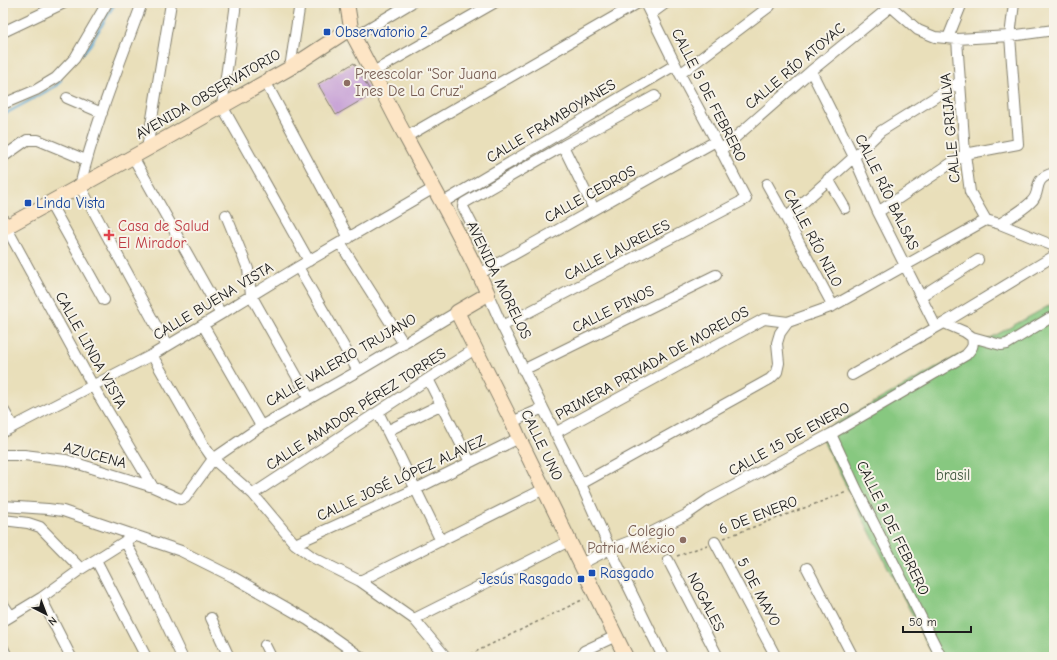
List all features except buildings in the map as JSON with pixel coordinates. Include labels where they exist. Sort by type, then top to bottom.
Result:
[{"type":"street","points":[[3,32],[64,3]]},
{"type":"street","points":[[3,104],[36,90],[56,78],[75,58],[107,3]]},
{"type":"street","points":[[142,3],[86,160],[80,186],[167,346]]},
{"type":"street","points":[[147,149],[171,3]]},
{"type":"street","points":[[236,3],[222,106],[309,261]]},
{"type":"street","points":[[290,68],[300,3]]},
{"type":"street","name":"AVENIDA MORELOS","points":[[347,3],[353,32],[406,137],[479,274],[523,370],[581,484],[610,549],[663,657]]},
{"type":"street","points":[[353,32],[411,3]]},
{"type":"street","points":[[373,72],[494,3]]},
{"type":"street","points":[[406,137],[638,3]]},
{"type":"street","name":"CALLE 5 DE FEBRERO","points":[[645,3],[675,65],[746,199]]},
{"type":"street","points":[[651,14],[666,3]]},
{"type":"street","points":[[953,38],[962,3]]},
{"type":"street","points":[[878,212],[965,154],[1018,144],[1010,36],[1014,3]]},
{"type":"street","points":[[889,5],[918,30],[934,37],[953,38],[1010,36],[1054,30]]},
{"type":"street","name":"CALLE RÍO ATOYAC","points":[[718,145],[811,71],[889,5]]},
{"type":"street","points":[[680,74],[770,6]]},
{"type":"street","name":"AVENIDA OBSERVATORIO","points":[[4,226],[50,203],[133,157],[353,32]]},
{"type":"street","name":"CALLE GRIJALVA","points":[[953,38],[961,81],[965,154],[970,192],[986,220]]},
{"type":"street","name":"CALLE FRAMBOYANES","points":[[442,203],[675,65]]},
{"type":"street","name":"CALLE RÍO BALSAS","points":[[811,71],[854,157],[878,212],[921,296],[940,325]]},
{"type":"street","points":[[265,81],[344,240],[404,344]]},
{"type":"street","points":[[786,218],[881,131],[961,81]]},
{"type":"street","points":[[493,265],[463,206],[464,203],[563,146],[655,96]]},
{"type":"street","points":[[67,98],[102,113]]},
{"type":"street","points":[[3,157],[27,140],[38,140],[86,160]]},
{"type":"street","name":"CALLE CEDROS","points":[[479,274],[594,209],[718,145]]},
{"type":"street","points":[[563,146],[594,209]]},
{"type":"street","points":[[133,157],[221,314]]},
{"type":"street","points":[[1000,224],[1032,202],[1039,181],[1048,174],[1054,173]]},
{"type":"street","points":[[828,179],[845,208]]},
{"type":"street","name":"CALLE RÍO NILO","points":[[767,184],[833,306]]},
{"type":"street","name":"CALLE BUENA VISTA","points":[[3,432],[152,355],[298,267],[434,188]]},
{"type":"street","name":"CALLE LAURELES","points":[[502,326],[746,199]]},
{"type":"street","points":[[50,203],[104,300]]},
{"type":"street","points":[[226,215],[248,269],[251,295],[309,398]]},
{"type":"street","points":[[581,484],[770,379],[777,372],[779,363],[777,344],[780,333],[788,322],[833,306],[986,220],[1000,224],[1054,246]]},
{"type":"street","name":"CALLE LINDA VISTA","points":[[4,226],[93,386],[153,487]]},
{"type":"street","points":[[852,374],[940,325],[1054,256]]},
{"type":"street","points":[[921,296],[978,260]]},
{"type":"street","points":[[298,267],[358,371]]},
{"type":"street","name":"CALLE PINOS","points":[[523,370],[716,275]]},
{"type":"street","name":"CALLE VALERIO TRUJANO","points":[[213,459],[262,426],[488,294]]},
{"type":"street","name":"CALLE UNO","points":[[457,312],[626,657]]},
{"type":"street","points":[[940,325],[965,332],[973,340],[1001,345],[1007,344],[1050,318]]},
{"type":"street","name":"PRIMERA PRIVADA DE MORELOS","points":[[555,433],[764,319],[788,322]]},
{"type":"street","points":[[203,325],[262,426]]},
{"type":"street","name":"CALLE 15 DE ENERO","points":[[581,564],[610,549],[646,535],[686,515],[709,499],[831,434],[966,355],[972,348],[973,340]]},
{"type":"street","name":"CALLE AMADOR PÉREZ TORRES","points":[[253,494],[475,349]]},
{"type":"street","points":[[152,355],[213,459],[253,494],[295,544],[314,558],[360,581],[414,619],[446,657]]},
{"type":"street","points":[[428,379],[470,462]]},
{"type":"street","points":[[387,431],[440,405]]},
{"type":"street","points":[[512,422],[543,408]]},
{"type":"street","points":[[3,409],[13,427]]},
{"type":"street","points":[[378,412],[440,541]]},
{"type":"street","name":"CALLE 5 DE FEBRERO","points":[[831,434],[856,488],[941,657]]},
{"type":"street","name":"CALLE JOSÉ LÓPEZ ALAVEZ","points":[[295,544],[416,489],[519,438]]},
{"type":"street","name":"AZUCENA","points":[[3,455],[24,455],[66,460],[153,487],[180,500],[185,498],[213,459]]},
{"type":"street","points":[[360,581],[544,489]]},
{"type":"street","points":[[3,506],[63,511],[181,551],[233,577],[308,620],[361,657]]},
{"type":"street","points":[[3,520],[28,523],[40,527],[81,569]]},
{"type":"street","points":[[3,604],[7,618],[41,598],[81,569],[135,535]]},
{"type":"street","points":[[125,541],[182,657]]},
{"type":"street","points":[[414,619],[570,541]]},
{"type":"street","name":"5 DE MAYO","points":[[715,542],[776,657]]},
{"type":"street","points":[[96,560],[146,657]]},
{"type":"street","name":"NOGALES","points":[[668,560],[718,657]]},
{"type":"street","points":[[807,568],[853,657]]},
{"type":"street","points":[[41,598],[71,657]]},
{"type":"street","points":[[211,618],[229,657]]},
{"type":"street","points":[[584,651],[616,636]]},
{"type":"street","points":[[265,644],[271,657]]},
{"type":"street","points":[[3,648],[7,657]]},
{"type":"path","name":"6 DE ENERO","points":[[668,560],[856,488]]},
{"type":"path","points":[[465,657],[595,593]]},
{"type":"green space","name":"brasil","points":[[1054,303],[1054,657],[934,657],[819,433]]},
{"type":"waterway","points":[[83,53],[90,45],[115,3]]},
{"type":"waterway","points":[[3,115],[56,86],[61,80]]},
{"type":"place","name":"Observatorio 2","points":[[327,32]]},
{"type":"place","name":"Preescolar \"Sor Juana Ines De La Cruz\"","points":[[347,83]]},
{"type":"place","name":"Linda Vista","points":[[28,203]]},
{"type":"place","name":"Casa de Salud El Mirador","points":[[109,235]]},
{"type":"place","name":"Colegio Patria México","points":[[683,540]]},
{"type":"place","name":"Rasgado","points":[[592,573]]},
{"type":"place","name":"Jesús Rasgado","points":[[581,579]]}]
